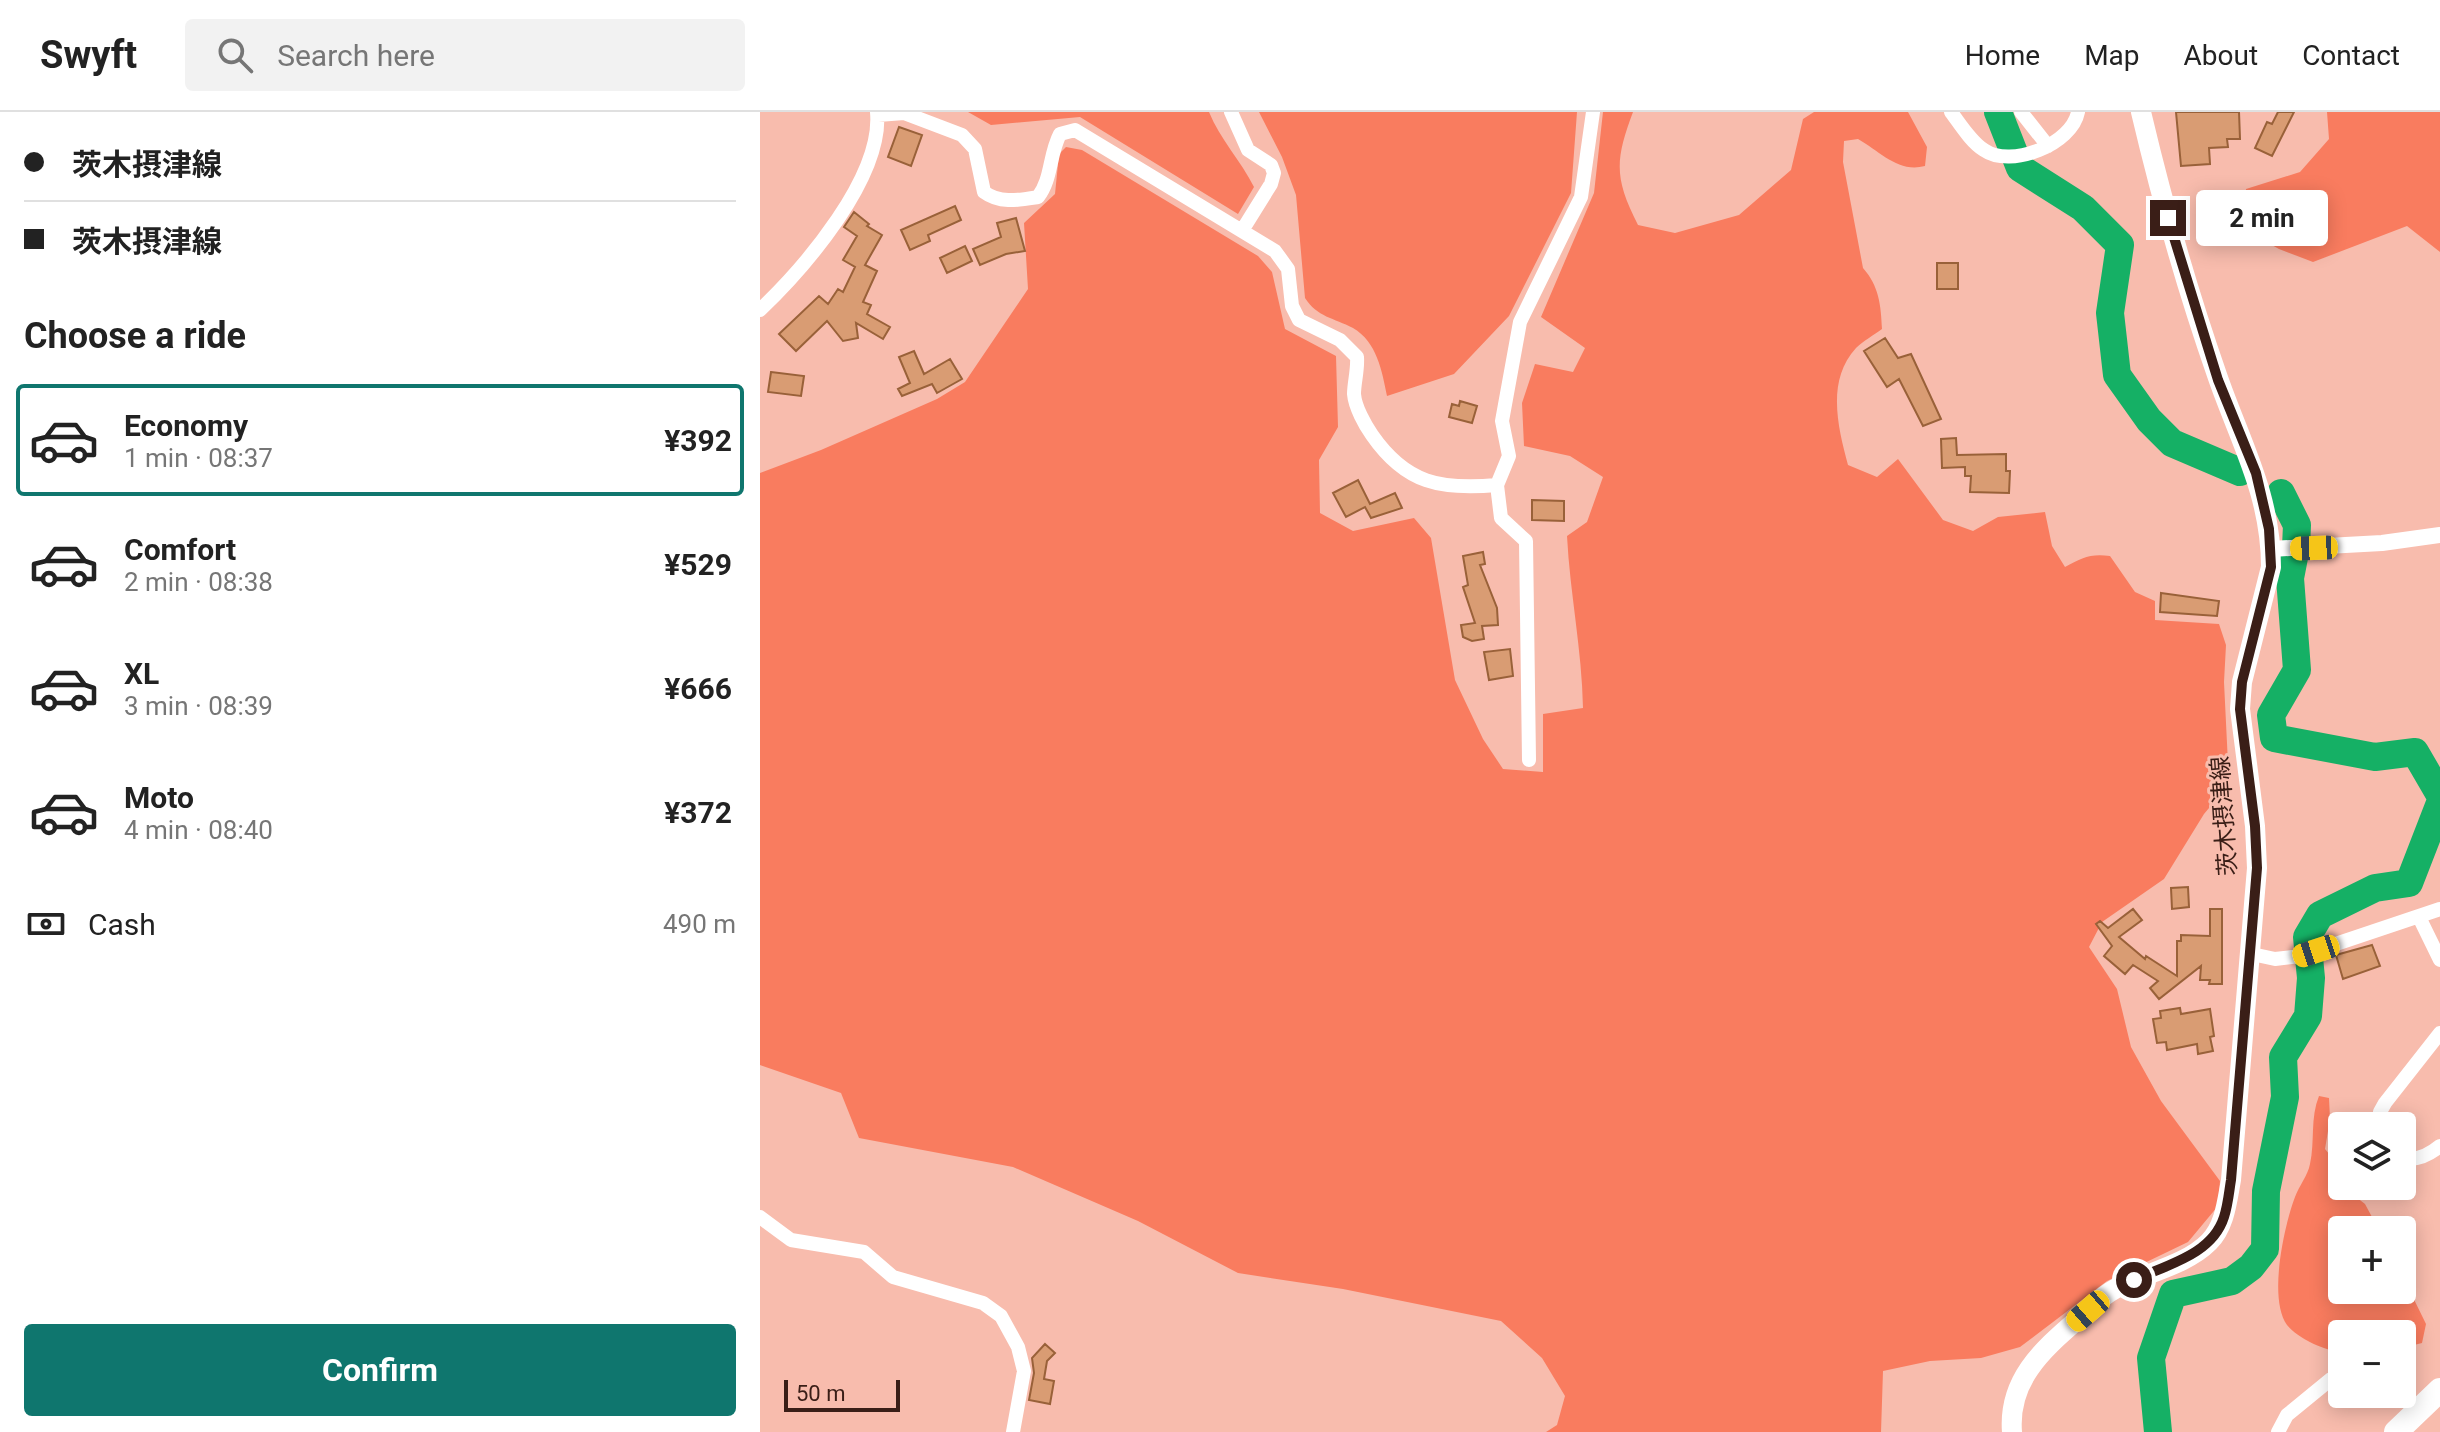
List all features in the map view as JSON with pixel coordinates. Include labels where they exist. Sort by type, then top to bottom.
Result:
[{"type":"highway","points":[[2396,1432],[2440,1390]]},
{"type":"main road","name":"茨木摂津線","points":[[2012,1432],[2011,1419],[2017,1389],[2040,1351],[2112,1290],[2197,1252],[2211,1241],[2224,1219],[2231,1180],[2257,868],[2255,826],[2240,709],[2242,682],[2277,549],[2256,473],[2218,380],[2189,293],[2141,112]]},
{"type":"street","points":[[1231,112],[1248,150],[1271,165],[1274,173],[1271,184],[1243,229]]},
{"type":"street","points":[[1529,760],[1526,541],[1501,518],[1497,485],[1509,456],[1502,421],[1520,322],[1581,197],[1593,112]]},
{"type":"street","points":[[1951,112],[1983,150],[1999,157],[2034,154],[2048,146],[2077,119],[2078,112]]},
{"type":"street","points":[[2021,112],[2048,146]]},
{"type":"street","points":[[760,310],[798,274],[851,196],[871,162],[878,139],[878,113],[904,113],[962,135],[975,149],[984,192],[993,199],[1018,201],[1038,197],[1046,186],[1053,148],[1060,134],[1075,130],[1275,251],[1288,269],[1292,306],[1299,320],[1340,340],[1357,357],[1358,375],[1354,395],[1366,426],[1386,455],[1409,474],[1439,485],[1467,488],[1497,485]]},
{"type":"street","points":[[2277,549],[2440,535]]},
{"type":"street","points":[[2252,954],[2275,959],[2300,956],[2440,909]]},
{"type":"street","points":[[2419,917],[2440,960]]},
{"type":"street","points":[[2382,1112],[2385,1103],[2440,1033]]},
{"type":"street","points":[[2416,1158],[2440,1146]]},
{"type":"street","points":[[760,1217],[791,1240],[864,1252],[893,1277],[983,1303],[1001,1316],[1018,1347],[1024,1371],[1013,1432]]},
{"type":"street","points":[[2278,1432],[2287,1415],[2328,1381]]},
{"type":"shaded area","points":[[968,112],[1209,112],[1254,187],[1238,214],[1080,117],[991,125]]},
{"type":"shaded area","points":[[1259,112],[1577,112],[1571,193],[1509,316],[1454,374],[1387,396],[1377,358],[1368,341],[1353,328],[1320,313],[1305,298],[1296,195],[1282,157]]},
{"type":"shaded area","points":[[1603,112],[1633,112],[1620,156],[1620,169],[1625,194],[1638,225],[1675,233],[1739,215],[1791,170],[1803,119],[1814,112],[1908,112],[1927,147],[1925,166],[1906,167],[1858,139],[1844,141],[1843,162],[1863,268],[1878,296],[1882,329],[1856,348],[1841,375],[1838,420],[1848,465],[1877,477],[1898,459],[1943,520],[1973,531],[1998,517],[2045,512],[2052,546],[2065,567],[2086,557],[2110,556],[2135,592],[2155,601],[2155,620],[2219,624],[2226,645],[2224,682],[2229,784],[2204,814],[2164,879],[2102,922],[2089,947],[2117,989],[2131,1047],[2161,1101],[2220,1181],[2218,1206],[2188,1242],[2107,1281],[2020,1347],[1981,1358],[1930,1361],[1883,1371],[1881,1432],[1546,1432],[1557,1425],[1565,1396],[1542,1358],[1501,1321],[1343,1289],[1238,1273],[1138,1221],[1013,1167],[859,1138],[841,1093],[760,1065],[760,473],[937,399],[965,382],[1028,289],[1024,223],[1055,194],[1059,154],[1066,147],[1082,150],[1258,256],[1272,272],[1285,329],[1336,356],[1338,427],[1319,460],[1320,513],[1353,531],[1414,518],[1431,538],[1455,680],[1483,739],[1503,769],[1543,772],[1543,714],[1583,708],[1567,536],[1587,522],[1603,477],[1570,456],[1524,446],[1522,403],[1535,364],[1573,372],[1585,348],[1541,317],[1594,193]]},
{"type":"shaded area","points":[[2327,112],[2440,112],[2440,252],[2407,226],[2313,262],[2279,249],[2243,229],[2246,189],[2300,172],[2329,139]]},
{"type":"shaded area","points":[[2319,1096],[2329,1098],[2325,1149],[2328,1153],[2328,1200],[2360,1200],[2371,1216],[2328,1216],[2328,1304],[2416,1304],[2426,1324],[2422,1343],[2416,1344],[2416,1320],[2328,1320],[2328,1349],[2298,1335],[2287,1325],[2281,1313],[2278,1281],[2283,1243],[2295,1197],[2310,1164],[2314,1113]]},
{"type":"building","points":[[2176,112],[2239,112],[2240,139],[2227,139],[2228,147],[2209,148],[2210,164],[2181,166]]},
{"type":"building","points":[[2278,112],[2294,112],[2272,156],[2255,148],[2267,122],[2272,124]]},
{"type":"building","points":[[899,127],[922,135],[911,166],[888,157]]},
{"type":"building","points":[[955,206],[961,220],[928,235],[930,241],[910,250],[901,230]]},
{"type":"building","points":[[854,212],[869,224],[867,226],[882,235],[865,265],[877,271],[863,302],[871,305],[867,314],[890,327],[883,339],[856,323],[858,338],[843,341],[827,321],[796,351],[779,334],[819,296],[828,304],[838,289],[843,292],[855,267],[843,260],[857,236],[844,227]]},
{"type":"building","points":[[1016,218],[1025,251],[1006,254],[980,265],[973,249],[1001,237],[997,223]]},
{"type":"building","points":[[965,246],[972,261],[947,273],[940,258]]},
{"type":"building","points":[[1937,263],[1958,263],[1958,289],[1937,289]]},
{"type":"building","points":[[1885,338],[1898,358],[1911,354],[1941,419],[1923,426],[1899,379],[1887,387],[1864,351]]},
{"type":"building","points":[[914,351],[924,374],[950,359],[962,379],[937,393],[932,384],[902,396],[898,389],[910,383],[899,357]]},
{"type":"building","points":[[771,372],[804,376],[801,396],[768,392]]},
{"type":"building","points":[[1460,401],[1477,406],[1472,423],[1449,417],[1452,404],[1459,406]]},
{"type":"building","points":[[1956,438],[1957,455],[2006,454],[2006,471],[2010,471],[2009,493],[1970,492],[1971,476],[1965,476],[1965,467],[1942,468],[1941,439]]},
{"type":"building","points":[[1358,480],[1370,504],[1395,493],[1402,508],[1371,518],[1365,507],[1346,517],[1333,493]]},
{"type":"building","points":[[1532,500],[1564,501],[1564,521],[1532,520]]},
{"type":"building","points":[[1483,552],[1485,564],[1480,565],[1497,608],[1498,625],[1482,626],[1484,639],[1472,641],[1463,637],[1461,625],[1475,623],[1463,587],[1468,585],[1463,556]]},
{"type":"building","points":[[2161,593],[2219,601],[2217,616],[2160,612]]},
{"type":"building","points":[[1510,649],[1513,676],[1489,680],[1484,652]]},
{"type":"building","points":[[2188,887],[2189,907],[2172,909],[2171,888]]},
{"type":"building","points":[[2133,909],[2142,920],[2119,937],[2145,959],[2146,956],[2177,976],[2177,941],[2181,941],[2181,935],[2210,936],[2210,909],[2222,909],[2222,984],[2200,980],[2201,966],[2159,999],[2150,988],[2158,981],[2133,965],[2125,974],[2104,956],[2112,946],[2096,924],[2100,921],[2108,928]]},
{"type":"building","points":[[2372,945],[2380,966],[2343,979],[2336,955]]},
{"type":"building","points":[[2180,1008],[2181,1014],[2210,1009],[2213,1051],[2198,1054],[2197,1044],[2167,1050],[2166,1042],[2157,1043],[2153,1019],[2161,1018],[2160,1011]]},
{"type":"building","points":[[1045,1344],[1055,1353],[1047,1361],[1044,1379],[1054,1381],[1050,1404],[1029,1400],[1034,1373],[1032,1358]]},
{"type":"waterway","points":[[1998,112],[2020,168],[2083,208],[2120,245],[2110,313],[2117,375],[2149,420],[2172,443],[2240,472]]},
{"type":"waterway","points":[[2281,493],[2297,525],[2290,578],[2297,670],[2271,715],[2274,738],[2375,757],[2415,752],[2440,795]]},
{"type":"waterway","points":[[2158,1432],[2151,1358],[2173,1294],[2232,1281],[2251,1267],[2265,1249],[2266,1191],[2285,1097],[2283,1057],[2308,1016],[2311,978],[2307,937],[2320,915],[2375,888],[2409,883],[2440,803]]},
{"type":"route","points":[[2134,1280],[2197,1252],[2211,1241],[2224,1219],[2231,1180],[2257,868],[2255,826],[2240,709],[2242,682],[2271,567],[2265,503],[2218,380],[2168,218]]}]
